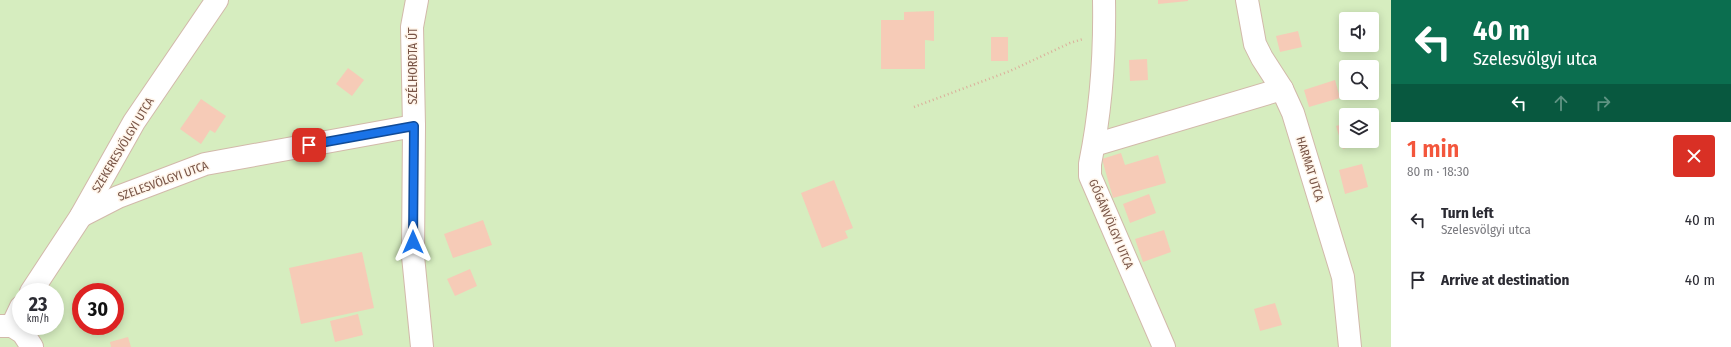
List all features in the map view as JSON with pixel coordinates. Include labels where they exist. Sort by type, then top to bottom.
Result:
[{"type":"street","name":"SZEKERESVÖLGYI UTCA","points":[[37,283],[81,216],[134,122],[217,0]]},
{"type":"street","name":"SZÉLHORDTA ÚT","points":[[417,0],[412,27],[414,126],[413,256],[422,347]]},
{"type":"street","name":"GÓGÁNVÖLGYI UTCA","points":[[1104,0],[1105,32],[1102,84],[1090,164],[1090,176],[1164,347]]},
{"type":"street","name":"HARMAT UTCA","points":[[1247,0],[1255,44],[1262,58],[1282,89],[1293,113],[1343,277],[1350,347]]},
{"type":"street","points":[[1094,145],[1282,89]]},
{"type":"street","name":"SZELESVÖLGYI UTCA","points":[[81,216],[118,197],[205,164],[414,126]]},
{"type":"street","points":[[6,326],[23,333],[32,347]]},
{"type":"path","points":[[914,107],[1010,71],[1070,43],[1105,32]]},
{"type":"green space","points":[[0,0],[1391,0],[1391,347],[0,347]]},
{"type":"building","points":[[1158,0],[1188,0],[1188,1],[1158,4]]},
{"type":"building","points":[[934,11],[934,41],[925,40],[925,69],[881,69],[881,20],[904,20],[904,12]]},
{"type":"building","points":[[1298,31],[1302,47],[1280,52],[1276,36]]},
{"type":"building","points":[[991,37],[1008,37],[1008,61],[991,61]]},
{"type":"building","points":[[1147,59],[1148,80],[1130,81],[1129,60]]},
{"type":"building","points":[[348,68],[364,80],[352,96],[336,84]]},
{"type":"building","points":[[1335,80],[1339,98],[1309,107],[1304,90]]},
{"type":"building","points":[[201,99],[226,116],[215,133],[210,130],[201,144],[180,129]]},
{"type":"building","points":[[1339,125],[1339,136],[1336,126]]},
{"type":"building","points":[[1121,153],[1125,165],[1158,155],[1166,183],[1113,198],[1102,159]]},
{"type":"building","points":[[1362,164],[1368,187],[1345,194],[1339,170]]},
{"type":"building","points":[[834,180],[853,228],[845,231],[848,238],[822,248],[801,193]]},
{"type":"building","points":[[1149,194],[1156,213],[1130,223],[1123,204]]},
{"type":"building","points":[[483,220],[492,245],[453,258],[444,234]]},
{"type":"building","points":[[1164,230],[1171,252],[1143,262],[1135,239]]},
{"type":"building","points":[[362,252],[374,308],[301,324],[289,268]]},
{"type":"building","points":[[470,269],[477,286],[455,296],[447,279]]},
{"type":"building","points":[[1275,303],[1282,325],[1260,331],[1254,309]]},
{"type":"building","points":[[358,314],[363,335],[335,342],[330,321]]},
{"type":"building","points":[[128,337],[131,347],[111,347],[110,342]]},
{"type":"route","points":[[309,145],[414,126],[413,242]]}]
